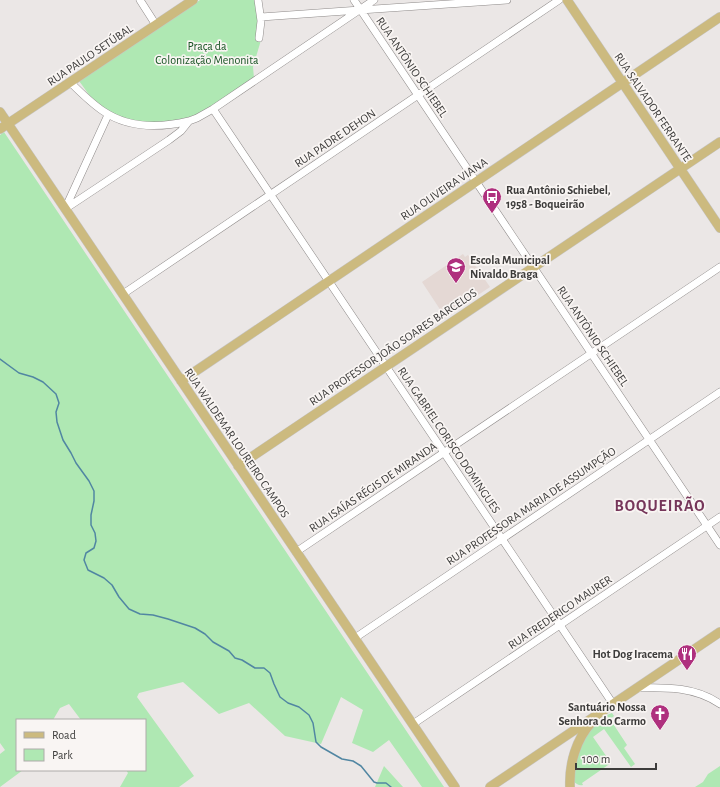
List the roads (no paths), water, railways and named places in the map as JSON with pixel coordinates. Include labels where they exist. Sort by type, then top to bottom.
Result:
[{"type":"main road","name":"RUA PAULO SETÚBAL","points":[[0,129],[193,0]]},
{"type":"main road","name":"RUA SALVADOR FERRANTE","points":[[567,0],[720,228]]},
{"type":"main road","name":"RUA OLIVEIRA VIANA","points":[[181,381],[720,17]]},
{"type":"main road","name":"RUA WALDEMAR LOUREIRO CAMPOS","points":[[0,112],[455,787]]},
{"type":"main road","name":"RUA PROFESSOR JOÃO SOARES BARCELOS","points":[[238,466],[720,142]]},
{"type":"main road","points":[[490,787],[720,632]]},
{"type":"main road","points":[[570,787],[570,770],[579,741],[590,723],[613,704]]},
{"type":"street","points":[[140,0],[156,25]]},
{"type":"street","points":[[258,0],[261,17],[259,38]]},
{"type":"street","name":"RUA ANTÔNIO SCHIEBEL","points":[[354,0],[720,545]]},
{"type":"street","points":[[70,82],[99,108],[116,118],[128,122],[149,126],[171,125],[189,121],[213,109],[374,0]]},
{"type":"street","points":[[261,17],[507,0]]},
{"type":"street","name":"RUA PADRE DEHON","points":[[123,294],[559,0]]},
{"type":"street","name":"RUA GABRIEL CORISCO DOMINGUES","points":[[213,109],[613,704]]},
{"type":"street","points":[[65,209],[108,114]]},
{"type":"street","points":[[65,209],[169,140],[189,121]]},
{"type":"street","name":"RUA ISAÍAS RÉGIS DE MIRANDA","points":[[296,552],[720,267]]},
{"type":"street","name":"RUA PROFESSORA MARIA DE ASSUMPÇÃO","points":[[355,638],[720,392]]},
{"type":"street","name":"RUA FREDERICO MAURER","points":[[413,724],[720,517]]},
{"type":"street","points":[[637,688],[655,687],[682,689],[702,694],[720,704]]},
{"type":"waterway","points":[[0,359],[19,373],[43,382],[56,394],[59,403],[56,412],[57,422],[63,440],[94,491],[91,525],[95,533],[96,541],[94,548],[86,553],[84,560],[88,570],[104,578],[112,585],[119,597],[129,609],[140,614],[153,615],[195,628],[205,634],[213,642],[229,651],[235,658],[242,660],[255,668],[264,668],[270,673],[280,697],[288,703],[299,707],[309,715],[313,723],[316,742],[321,747],[342,759],[353,761],[361,766],[374,782],[386,783],[391,787]]},
{"type":"place","name":"Rua Antônio Schiebel, 1958 - Boqueirão","points":[[492,214]]},
{"type":"place","name":"Escola Municipal Nivaldo Braga","points":[[456,284]]},
{"type":"place","name":"Hot Dog Iracema","points":[[687,671]]},
{"type":"place","name":"Santuário Nossa Senhora do Carmo","points":[[660,731]]},
{"type":"district","name":"BOQUEIRÃO","points":[[660,506]]},
{"type":"park label","name":"Praça da Colonização Menonita","points":[[207,53]]}]
